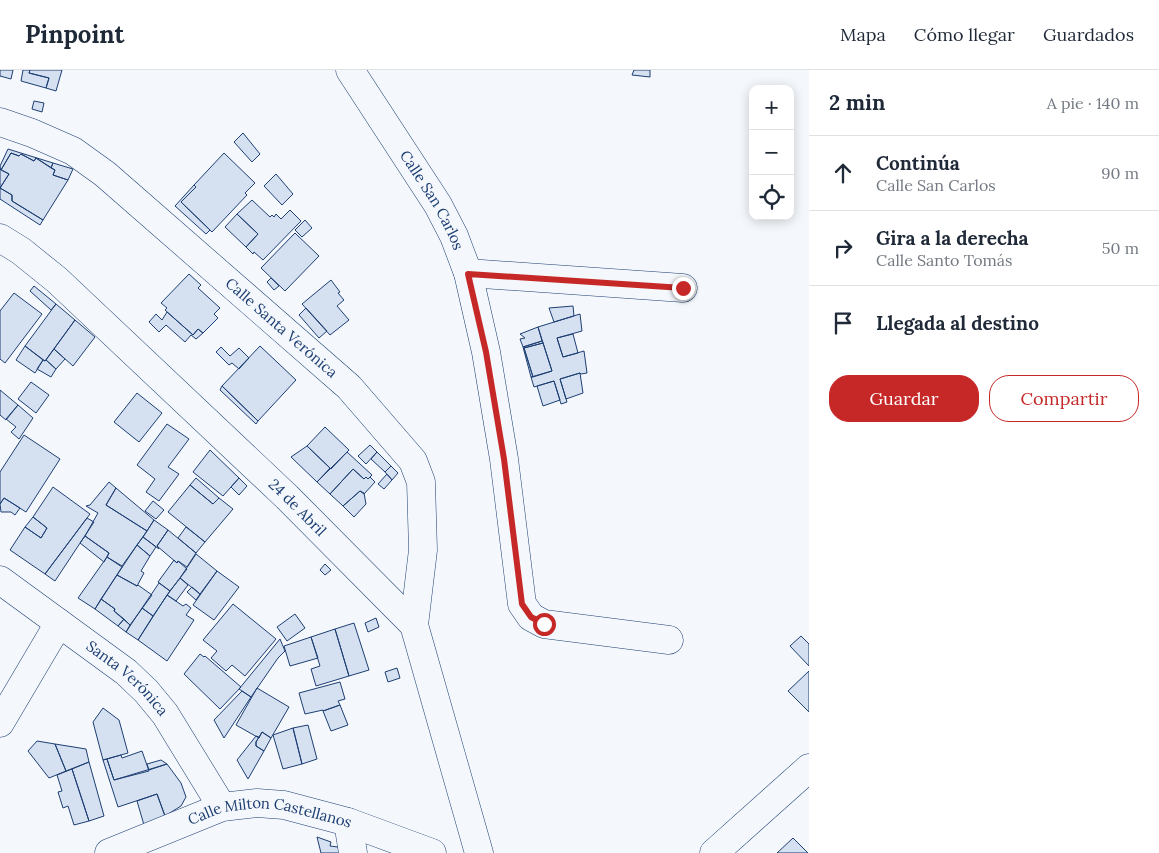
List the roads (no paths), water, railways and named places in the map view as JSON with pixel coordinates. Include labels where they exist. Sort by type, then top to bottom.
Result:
[{"type":"street","name":"Calle San Carlos","points":[[350,70],[438,205],[454,236],[468,274],[486,352],[504,459],[522,604],[531,617],[544,624],[669,640]]},
{"type":"street","name":"Calle Santa Verónica","points":[[0,122],[32,133],[73,151],[105,174],[349,387],[413,461],[422,482],[423,550],[414,625]]},
{"type":"street","name":"24 de Abril","points":[[0,238],[21,251],[64,287],[287,497],[414,625],[479,853]]},
{"type":"street","points":[[468,274],[683,288]]},
{"type":"street","name":"Santa Verónica","points":[[0,580],[126,672],[146,692],[165,714],[222,807]]},
{"type":"street","points":[[0,723],[59,623]]},
{"type":"street","points":[[714,853],[809,768]]},
{"type":"street","name":"Calle Milton Castellanos","points":[[109,853],[222,807],[257,803],[284,805],[348,822],[432,853]]},
{"type":"street","points":[[348,822],[354,853]]}]
